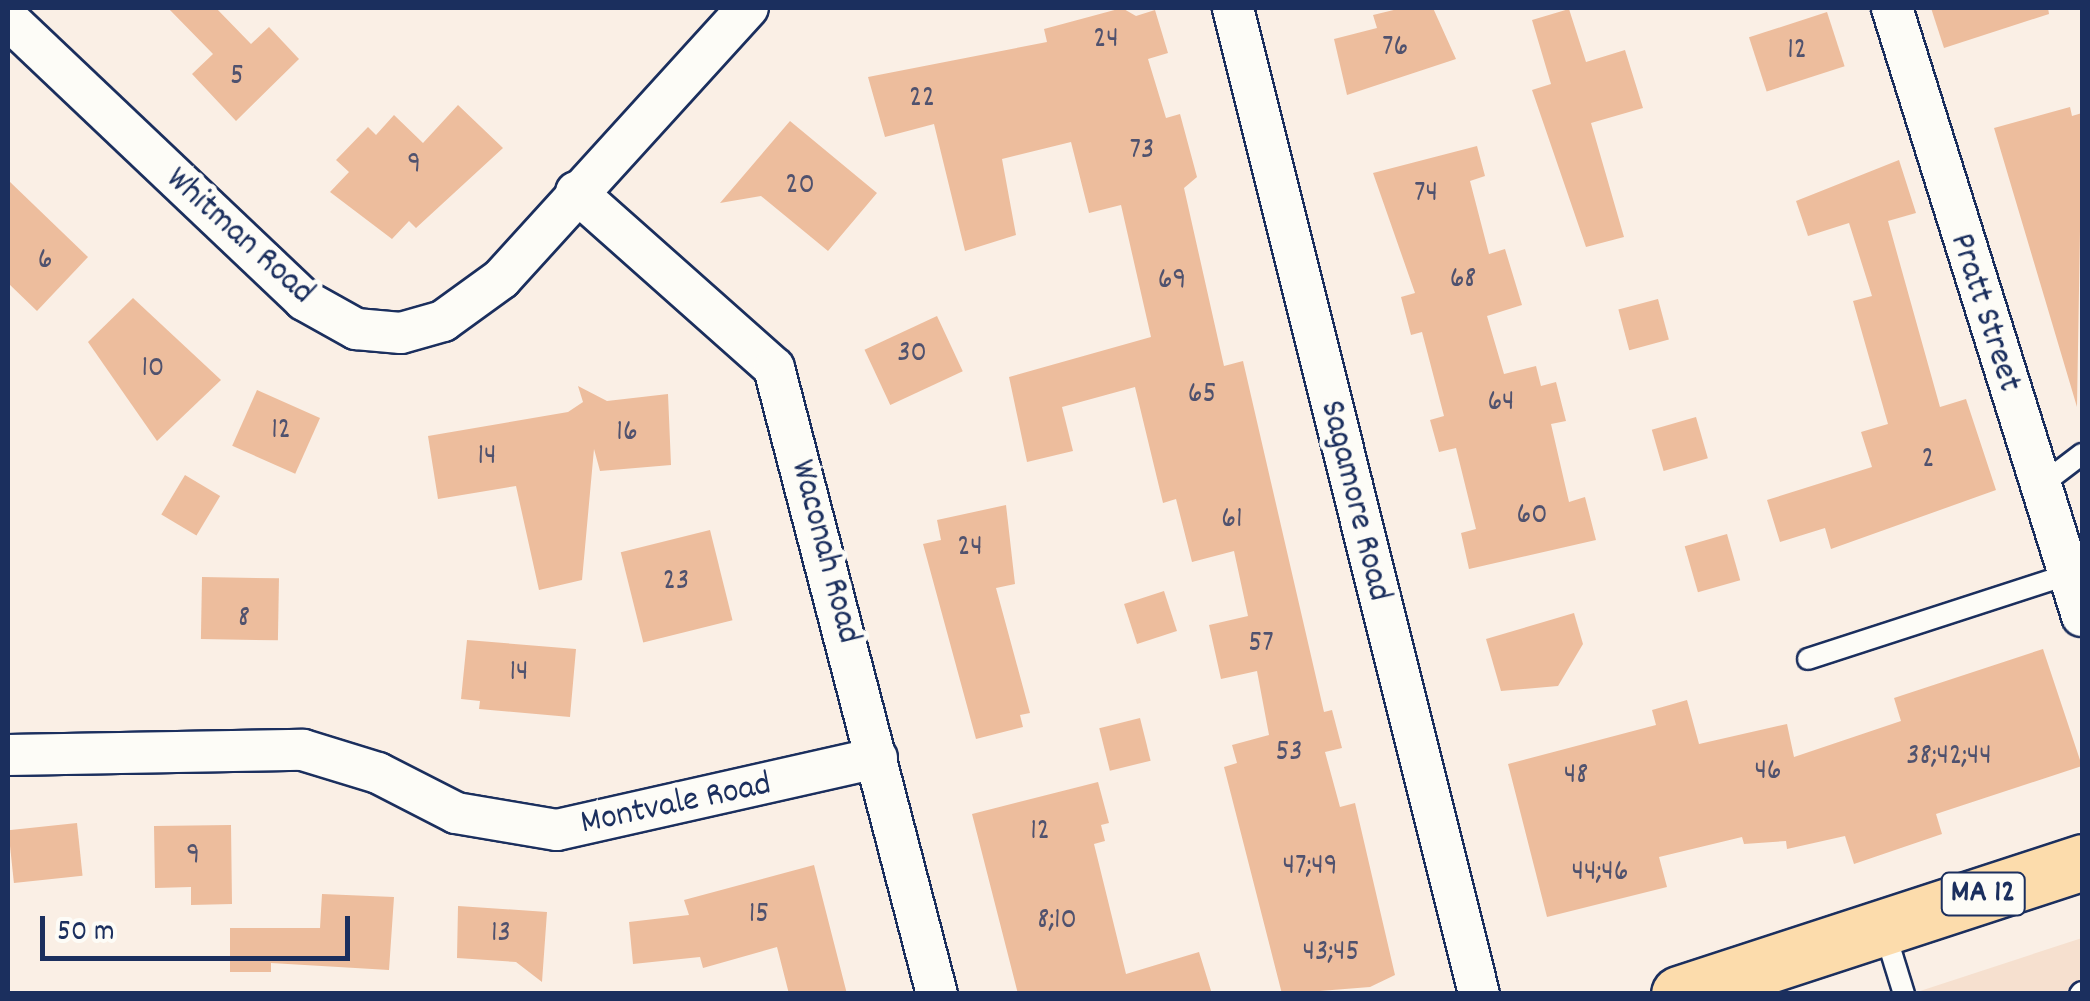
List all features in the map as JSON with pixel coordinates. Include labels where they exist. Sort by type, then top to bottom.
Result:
[{"type":"main road","name":"MA 12","points":[[1679,994],[2082,862]]},
{"type":"street","name":"Whitman Road","points":[[8,19],[304,300],[356,329],[401,332],[464,309],[748,8]]},
{"type":"street","name":"Sagamore Road","points":[[1233,8],[1479,994]]},
{"type":"street","name":"Pratt Street","points":[[1892,8],[2040,486],[2072,566],[2082,616]]},
{"type":"street","name":"Waconah Road","points":[[576,192],[774,368],[938,994]]},
{"type":"street","name":"Montvale Road","points":[[8,755],[303,750],[362,766],[474,819],[557,830],[876,758]]},
{"type":"lane","points":[[2040,486],[2082,454]]},
{"type":"lane","points":[[1808,660],[2072,566]]},
{"type":"lane","points":[[1883,927],[1904,994]]},
{"type":"shaded area","points":[[2082,938],[2082,993],[1914,993]]},
{"type":"building","points":[[168,8],[216,8],[251,44],[269,27],[299,59],[236,121],[192,74],[213,54]]},
{"type":"building","points":[[1122,8],[1136,16],[1155,10],[1168,53],[1148,59],[1166,118],[1180,114],[1197,177],[1184,188],[1224,366],[1243,361],[1324,712],[1332,710],[1342,748],[1325,752],[1340,807],[1355,803],[1395,975],[1370,987],[1282,994],[1224,767],[1237,763],[1232,745],[1269,735],[1257,671],[1221,679],[1209,625],[1248,616],[1234,551],[1192,562],[1176,499],[1163,503],[1135,387],[1062,407],[1073,451],[1027,462],[1009,377],[1151,337],[1121,205],[1089,213],[1071,142],[1002,159],[1016,235],[965,251],[934,124],[885,137],[868,77],[1047,42],[1044,29]]},
{"type":"building","points":[[1402,8],[1433,8],[1456,59],[1347,95],[1334,39],[1377,28],[1373,15]]},
{"type":"building","points":[[1931,8],[2048,8],[2049,14],[1944,48]]},
{"type":"building","points":[[1569,9],[1586,62],[1625,50],[1643,108],[1591,123],[1624,237],[1586,247],[1532,90],[1551,84],[1532,20]]},
{"type":"building","points":[[1827,12],[1845,66],[1767,92],[1749,37]]},
{"type":"building","points":[[458,105],[503,148],[416,228],[409,221],[392,239],[330,192],[349,172],[336,160],[368,127],[376,135],[394,115],[423,143]]},
{"type":"building","points":[[2070,107],[2072,116],[2082,113],[2077,407],[1994,128]]},
{"type":"building","points":[[790,121],[877,193],[828,251],[761,196],[720,203]]},
{"type":"building","points":[[1477,146],[1485,176],[1470,181],[1489,254],[1505,249],[1522,305],[1487,316],[1504,374],[1536,366],[1541,386],[1556,382],[1566,421],[1551,424],[1569,502],[1585,497],[1596,540],[1469,569],[1461,533],[1476,529],[1456,448],[1439,452],[1430,420],[1444,416],[1422,332],[1411,335],[1401,297],[1415,293],[1373,173]]},
{"type":"building","points":[[1899,160],[1916,213],[1888,221],[1940,407],[1966,399],[1996,490],[1831,549],[1825,528],[1780,542],[1767,500],[1872,467],[1861,432],[1888,424],[1853,301],[1872,296],[1849,223],[1808,236],[1796,201]]},
{"type":"building","points":[[8,180],[88,257],[37,311],[8,283]]},
{"type":"building","points":[[133,298],[221,380],[157,441],[88,342]]},
{"type":"building","points":[[1658,299],[1669,340],[1629,350],[1618,310]]},
{"type":"building","points":[[937,316],[963,371],[890,405],[864,350]]},
{"type":"building","points":[[578,386],[607,401],[668,394],[671,465],[600,471],[594,449],[582,580],[539,590],[516,486],[438,499],[428,436],[568,412],[583,402]]},
{"type":"building","points":[[257,390],[320,418],[295,474],[232,446]]},
{"type":"building","points":[[1696,417],[1708,458],[1664,471],[1652,430]]},
{"type":"building","points":[[185,475],[220,496],[196,536],[161,514]]},
{"type":"building","points":[[1006,505],[1015,584],[996,588],[1030,713],[1020,715],[1023,727],[976,739],[923,544],[941,540],[937,520]]},
{"type":"building","points":[[710,530],[732,620],[643,642],[621,552]]},
{"type":"building","points":[[1727,534],[1740,580],[1698,592],[1685,546]]},
{"type":"building","points":[[202,577],[279,578],[278,640],[201,639]]},
{"type":"building","points":[[1164,591],[1177,631],[1137,644],[1124,604]]},
{"type":"building","points":[[1574,613],[1583,644],[1558,686],[1501,691],[1486,639]]},
{"type":"building","points":[[467,640],[576,649],[570,717],[479,709],[480,701],[461,699]]},
{"type":"building","points":[[2043,649],[2082,766],[1936,814],[1942,834],[1854,864],[1845,836],[1787,849],[1786,841],[1744,844],[1742,837],[1659,857],[1667,887],[1547,917],[1508,764],[1656,725],[1652,710],[1687,700],[1699,744],[1787,724],[1794,757],[1901,721],[1894,698]]},
{"type":"building","points":[[1140,718],[1151,761],[1110,771],[1099,728]]},
{"type":"building","points":[[1098,782],[1109,823],[1101,825],[1105,841],[1094,844],[1126,974],[1199,952],[1212,994],[1018,994],[972,814]]},
{"type":"building","points":[[77,823],[83,876],[14,883],[8,830]]},
{"type":"building","points":[[231,825],[232,904],[191,905],[191,887],[155,888],[154,826]]},
{"type":"building","points":[[814,865],[847,994],[789,994],[777,947],[703,968],[700,957],[633,964],[629,922],[689,915],[684,900]]},
{"type":"building","points":[[322,894],[394,897],[389,970],[271,963],[271,972],[230,972],[230,928],[320,928]]},
{"type":"building","points":[[458,906],[547,912],[542,982],[516,962],[457,958]]}]
